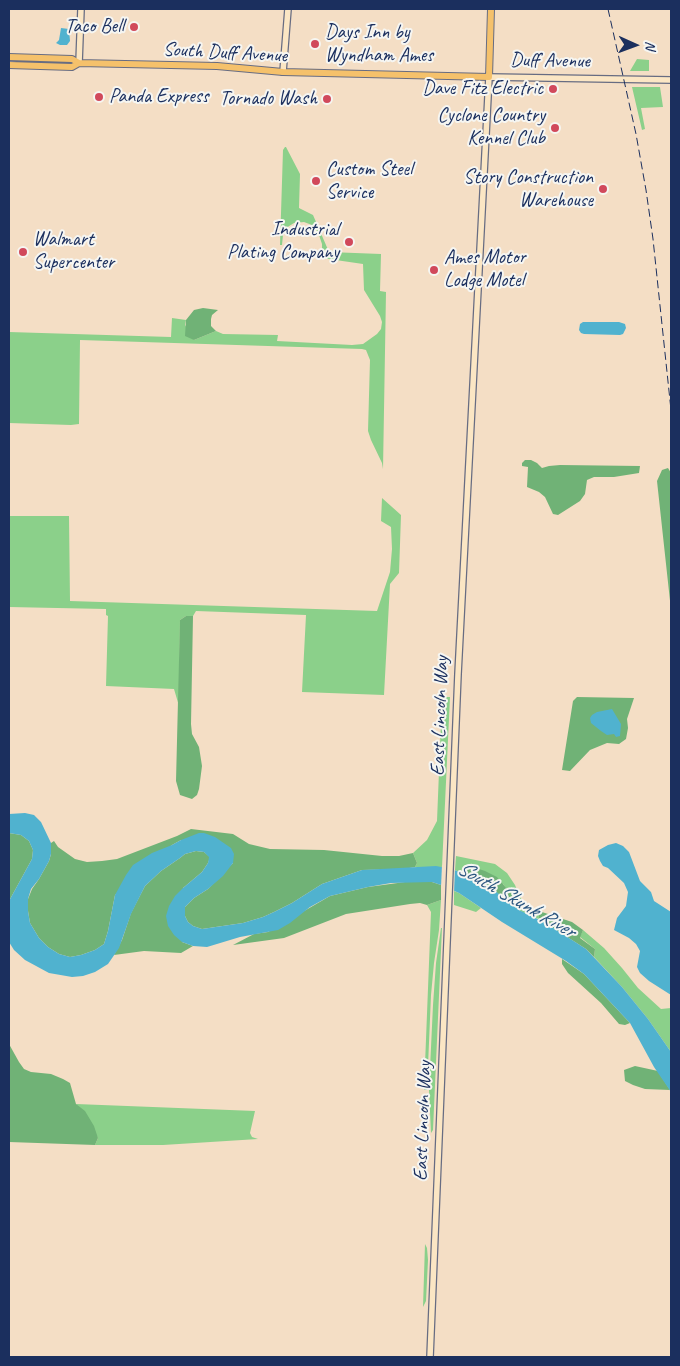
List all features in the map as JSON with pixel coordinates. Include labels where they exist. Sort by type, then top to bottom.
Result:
[{"type":"main road","points":[[79,63],[81,9]]},
{"type":"main road","points":[[283,72],[288,9]]},
{"type":"main road","points":[[489,77],[491,9]]},
{"type":"main road","name":"South Duff Avenue","points":[[9,57],[72,59],[79,63],[227,67],[283,72],[489,77]]},
{"type":"main road","name":"South Duff Avenue","points":[[9,65],[72,67],[79,63]]},
{"type":"main road","name":"Duff Avenue","points":[[489,77],[671,80]]},
{"type":"main road","name":"East Lincoln Way","points":[[430,1357],[460,637],[489,77]]},
{"type":"green space","points":[[637,59],[649,60],[649,71],[630,71]]},
{"type":"green space","points":[[632,87],[660,87],[663,107],[641,108],[645,129],[642,130]]},
{"type":"green space","points":[[285,147],[300,174],[299,208],[313,215],[329,252],[381,254],[380,291],[386,292],[383,469],[368,431],[370,360],[366,350],[362,349],[80,340],[79,424],[9,423],[9,332],[171,337],[172,318],[186,320],[185,325],[194,340],[216,331],[223,334],[278,335],[277,341],[352,345],[363,344],[377,334],[381,329],[382,322],[364,290],[363,264],[322,258],[322,244],[318,232],[312,225],[304,222],[294,223],[286,228],[282,245],[280,245],[283,150]]},
{"type":"green space","points":[[203,308],[218,310],[212,315],[211,319],[211,326],[216,331],[194,340],[185,336],[186,320],[194,310]]},
{"type":"green space","points":[[525,460],[531,460],[542,468],[560,465],[640,466],[639,473],[614,477],[594,477],[587,480],[585,494],[580,501],[558,515],[553,514],[545,497],[527,487],[528,467],[522,466]]},
{"type":"green space","points":[[668,468],[671,473],[671,610],[657,481],[662,470]]},
{"type":"green space","points":[[382,498],[401,515],[399,573],[390,584],[384,695],[302,692],[306,615],[196,611],[193,616],[186,616],[180,620],[179,706],[174,689],[106,686],[108,616],[106,615],[106,609],[9,607],[9,516],[69,516],[70,601],[377,611],[390,572],[392,549],[391,527],[381,521]]},
{"type":"green space","points":[[186,616],[193,616],[191,724],[192,734],[199,747],[202,766],[199,789],[197,795],[192,799],[180,795],[176,781],[180,620]]},
{"type":"green space","points":[[442,697],[450,697],[442,867],[415,867],[417,863],[413,853],[427,840],[437,821]]},
{"type":"green space","points":[[577,697],[634,698],[627,719],[626,739],[619,744],[607,743],[590,750],[570,771],[562,770],[573,701]]},
{"type":"green space","points":[[191,829],[233,834],[249,844],[270,849],[324,850],[382,856],[399,856],[413,853],[417,863],[415,867],[404,869],[362,870],[322,884],[292,903],[263,917],[243,923],[202,929],[188,922],[185,916],[185,907],[194,898],[208,889],[233,863],[181,840],[172,845],[115,895],[104,944],[95,950],[70,957],[59,954],[39,938],[30,923],[28,899],[49,861],[51,843],[54,841],[58,847],[75,859],[87,862],[102,861],[117,859]]},
{"type":"green space","points":[[9,833],[21,835],[29,841],[33,850],[32,859],[9,901]]},
{"type":"green space","points":[[196,851],[204,852],[210,857],[202,872],[183,888],[182,942],[193,946],[181,953],[144,951],[114,955],[122,940],[131,913],[145,886],[161,871],[185,854]]},
{"type":"green space","points":[[456,856],[495,864],[507,873],[527,906],[539,911],[539,919],[524,913],[509,903],[512,900],[512,896],[503,884],[464,867],[461,873],[455,870]]},
{"type":"green space","points":[[464,867],[473,867],[497,877],[513,896],[512,900],[509,903],[494,890],[461,873]]},
{"type":"green space","points":[[405,882],[432,882],[441,885],[441,900],[427,905],[420,903],[410,904],[346,914],[284,938],[233,945],[254,934],[268,932],[330,896],[368,887]]},
{"type":"green space","points":[[454,891],[481,908],[476,912],[454,905]]},
{"type":"green space","points":[[441,900],[431,995],[427,1090],[424,1090],[431,912],[427,905]]},
{"type":"green space","points":[[539,911],[572,922],[583,930],[580,938],[595,949],[594,957],[586,949],[539,919]]},
{"type":"green space","points":[[441,928],[433,1130],[431,1133],[429,1090],[433,1005]]},
{"type":"green space","points":[[583,930],[604,948],[638,988],[661,1009],[671,1008],[671,1052],[648,1019],[594,957],[595,949],[580,937]]},
{"type":"green space","points":[[562,959],[584,974],[630,1023],[625,1025],[619,1024],[601,1003],[568,973],[562,964]]},
{"type":"green space","points":[[9,1044],[24,1069],[31,1072],[51,1074],[70,1083],[76,1104],[85,1111],[94,1126],[98,1138],[95,1145],[9,1142]]},
{"type":"green space","points":[[635,1066],[658,1071],[670,1090],[645,1089],[625,1081],[624,1070]]},
{"type":"green space","points":[[76,1104],[255,1111],[250,1133],[252,1137],[258,1139],[163,1145],[95,1145],[98,1138]]},
{"type":"green space","points":[[425,1244],[428,1260],[426,1301],[423,1307]]},
{"type":"water","points":[[61,28],[69,29],[70,41],[67,45],[56,43],[59,40]]},
{"type":"water","points":[[583,322],[619,322],[625,324],[626,328],[623,334],[620,335],[584,334],[579,330],[580,324]]},
{"type":"water","points":[[612,709],[621,724],[620,736],[616,737],[614,734],[607,735],[601,731],[591,723],[590,718],[597,712]]},
{"type":"water","name":"South Skunk River","points":[[25,813],[34,815],[41,822],[51,843],[49,861],[31,889],[28,899],[30,923],[39,938],[48,947],[59,954],[70,957],[95,950],[104,944],[115,895],[133,865],[152,853],[199,833],[215,837],[231,848],[234,854],[233,863],[223,876],[185,907],[185,916],[188,922],[202,929],[243,923],[263,917],[292,903],[322,884],[362,870],[436,866],[452,869],[467,875],[494,890],[519,910],[544,922],[586,949],[622,987],[671,1052],[671,1092],[654,1067],[630,1023],[584,974],[459,893],[432,882],[391,883],[330,896],[310,907],[278,930],[240,937],[207,947],[193,946],[182,942],[174,935],[168,926],[166,916],[175,896],[202,872],[208,863],[209,857],[204,852],[196,851],[185,854],[161,871],[145,886],[131,914],[119,948],[108,964],[95,972],[83,976],[72,977],[49,973],[25,960],[14,950],[9,942],[9,901],[32,859],[33,850],[29,841],[21,835],[9,833],[9,814]]},
{"type":"water","points":[[616,843],[623,846],[629,852],[640,881],[651,892],[654,901],[671,912],[671,995],[640,973],[637,967],[640,951],[636,944],[614,930],[617,918],[626,906],[628,892],[624,883],[608,868],[603,866],[598,856],[599,850]]},
{"type":"pier","points":[[442,865],[455,868],[454,893],[441,887]]},
{"type":"railway","points":[[608,9],[636,134],[646,190],[671,410]]},
{"type":"place","name":"Taco Bell","points":[[134,27]]},
{"type":"place","name":"Days Inn by Wyndham Ames","points":[[315,44]]},
{"type":"place","name":"Dave Fitz Electric","points":[[553,89]]},
{"type":"place","name":"Panda Express","points":[[99,97]]},
{"type":"place","name":"Tornado Wash","points":[[327,99]]},
{"type":"place","name":"Cyclone Country Kennel Club","points":[[555,128]]},
{"type":"place","name":"Custom Steel Service","points":[[316,181]]},
{"type":"place","name":"Story Construction Warehouse","points":[[603,189]]},
{"type":"place","name":"Industrial Plating Company","points":[[349,242]]},
{"type":"place","name":"Walmart Supercenter","points":[[23,252]]},
{"type":"place","name":"Ames Motor Lodge Motel","points":[[434,270]]}]
